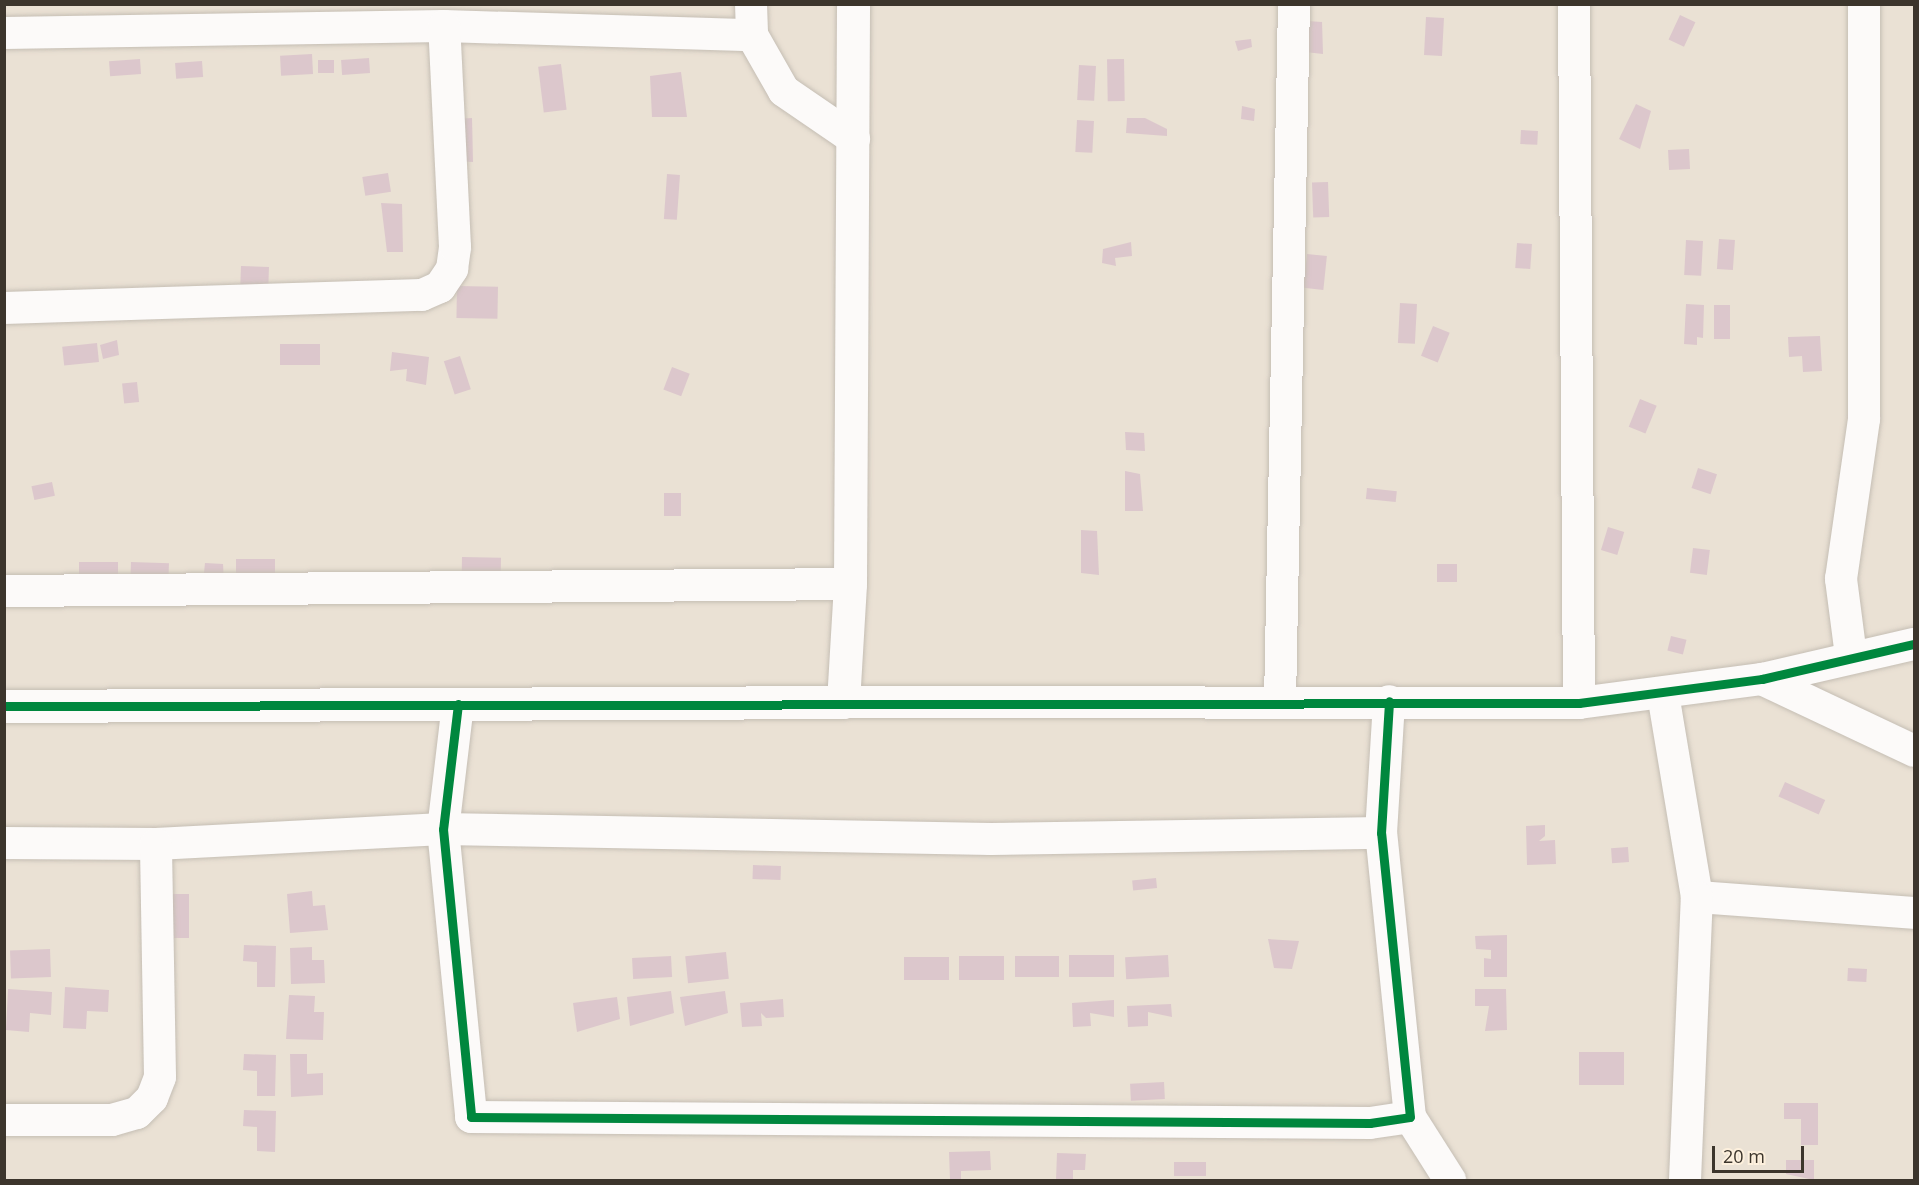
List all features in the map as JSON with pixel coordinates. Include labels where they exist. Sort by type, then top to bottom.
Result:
[{"type":"street","points":[[843,702],[850,584],[854,139],[852,4]]},
{"type":"street","points":[[1280,701],[1294,4]]},
{"type":"street","points":[[1574,4],[1580,703]]},
{"type":"street","points":[[1851,656],[1841,579],[1864,419],[1864,4]]},
{"type":"street","points":[[4,33],[752,20],[784,92],[854,139]]},
{"type":"street","points":[[4,308],[422,296],[440,287],[452,269],[455,246],[444,26]]},
{"type":"street","points":[[4,591],[850,584]]},
{"type":"street","points":[[4,705],[1280,701],[1580,703],[1663,694],[1762,679],[1851,656],[1914,644]]},
{"type":"street","points":[[1762,679],[1914,751]]},
{"type":"street","points":[[1663,694],[1697,897],[1685,1180]]},
{"type":"street","points":[[1389,701],[1381,833],[1410,1116],[1450,1180]]},
{"type":"street","points":[[458,704],[443,829],[471,1117],[1371,1123],[1410,1116]]},
{"type":"street","points":[[4,843],[156,844],[443,829],[991,839],[1381,833]]},
{"type":"street","points":[[4,1120],[112,1120],[137,1113],[152,1098],[160,1077],[156,844]]},
{"type":"street","points":[[1697,897],[1913,921]]},
{"type":"building","points":[[1680,15],[1695,22],[1684,47],[1669,39]]},
{"type":"building","points":[[1426,17],[1444,18],[1442,56],[1424,55]]},
{"type":"building","points":[[1307,21],[1322,22],[1323,54],[1305,52]]},
{"type":"building","points":[[1251,39],[1252,47],[1238,51],[1235,41]]},
{"type":"building","points":[[312,54],[313,74],[281,76],[280,56]]},
{"type":"building","points":[[369,58],[370,73],[342,75],[341,60]]},
{"type":"building","points":[[140,59],[141,74],[110,76],[109,61]]},
{"type":"building","points":[[1107,59],[1124,59],[1125,101],[1108,101]]},
{"type":"building","points":[[318,60],[334,60],[334,73],[318,73]]},
{"type":"building","points":[[202,61],[203,77],[176,79],[175,63]]},
{"type":"building","points":[[561,64],[567,110],[544,112],[538,67]]},
{"type":"building","points":[[1079,65],[1096,66],[1094,101],[1077,100]]},
{"type":"building","points":[[681,72],[687,117],[652,117],[650,76]]},
{"type":"building","points":[[1636,104],[1651,111],[1640,149],[1619,139]]},
{"type":"building","points":[[1242,106],[1255,109],[1254,121],[1241,119]]},
{"type":"building","points":[[472,118],[473,162],[456,161],[453,119]]},
{"type":"building","points":[[1127,118],[1145,118],[1167,129],[1167,136],[1126,133]]},
{"type":"building","points":[[1077,120],[1094,121],[1092,153],[1075,152]]},
{"type":"building","points":[[1521,130],[1538,131],[1537,145],[1520,144]]},
{"type":"building","points":[[1689,149],[1690,169],[1669,170],[1668,150]]},
{"type":"building","points":[[388,173],[391,192],[365,196],[362,177]]},
{"type":"building","points":[[667,174],[680,175],[677,220],[664,219]]},
{"type":"building","points":[[1328,182],[1329,217],[1313,218],[1312,183]]},
{"type":"building","points":[[381,203],[402,204],[403,252],[387,252]]},
{"type":"building","points":[[1719,239],[1735,240],[1733,270],[1717,269]]},
{"type":"building","points":[[1686,240],[1703,241],[1701,276],[1684,275]]},
{"type":"building","points":[[1131,242],[1132,256],[1115,258],[1116,266],[1102,263],[1103,249]]},
{"type":"building","points":[[1517,243],[1532,244],[1530,269],[1515,268]]},
{"type":"building","points":[[1307,254],[1327,256],[1323,290],[1303,288]]},
{"type":"building","points":[[241,266],[269,267],[268,286],[240,285]]},
{"type":"building","points":[[457,286],[498,287],[497,319],[456,318]]},
{"type":"building","points":[[1400,303],[1417,304],[1415,344],[1398,343]]},
{"type":"building","points":[[1686,304],[1704,305],[1703,338],[1697,337],[1697,345],[1684,344]]},
{"type":"building","points":[[1714,305],[1730,305],[1730,339],[1714,339]]},
{"type":"building","points":[[1433,326],[1450,333],[1438,362],[1421,356]]},
{"type":"building","points":[[1820,336],[1822,371],[1803,372],[1802,356],[1789,357],[1788,337]]},
{"type":"building","points":[[117,340],[119,355],[103,359],[100,345]]},
{"type":"building","points":[[97,343],[99,362],[64,366],[62,347]]},
{"type":"building","points":[[280,344],[320,344],[320,365],[280,365]]},
{"type":"building","points":[[392,352],[429,357],[426,385],[406,381],[407,369],[390,371]]},
{"type":"building","points":[[460,356],[471,389],[455,395],[444,361]]},
{"type":"building","points":[[672,367],[690,374],[681,396],[663,389]]},
{"type":"building","points":[[137,382],[139,402],[124,403],[122,384]]},
{"type":"building","points":[[1640,399],[1657,406],[1645,434],[1629,427]]},
{"type":"building","points":[[1125,432],[1144,433],[1145,451],[1126,450]]},
{"type":"building","points":[[1698,468],[1717,474],[1711,494],[1692,488]]},
{"type":"building","points":[[1125,471],[1140,474],[1143,511],[1125,511]]},
{"type":"building","points":[[52,482],[55,496],[34,500],[31,486]]},
{"type":"building","points":[[1367,488],[1397,491],[1396,502],[1366,499]]},
{"type":"building","points":[[664,493],[681,493],[681,516],[664,516]]},
{"type":"building","points":[[1608,527],[1624,532],[1617,555],[1601,550]]},
{"type":"building","points":[[1081,530],[1097,531],[1099,575],[1081,573]]},
{"type":"building","points":[[1693,548],[1710,550],[1707,575],[1690,573]]},
{"type":"building","points":[[462,557],[501,558],[501,580],[462,579]]},
{"type":"building","points":[[236,559],[275,559],[275,580],[236,580]]},
{"type":"building","points":[[79,562],[118,562],[118,583],[79,583]]},
{"type":"building","points":[[131,562],[169,563],[168,585],[130,584]]},
{"type":"building","points":[[205,563],[223,564],[224,582],[203,582]]},
{"type":"building","points":[[1437,564],[1457,564],[1457,582],[1437,582]]},
{"type":"building","points":[[1671,636],[1687,640],[1683,654],[1667,651]]},
{"type":"building","points":[[1785,782],[1825,800],[1819,815],[1778,797]]},
{"type":"building","points":[[1545,825],[1545,836],[1539,841],[1555,840],[1556,864],[1527,865],[1526,826]]},
{"type":"building","points":[[1628,847],[1629,862],[1612,863],[1611,848]]},
{"type":"building","points":[[753,865],[781,866],[780,880],[753,879]]},
{"type":"building","points":[[1156,878],[1157,888],[1133,890],[1132,881]]},
{"type":"building","points":[[312,891],[313,906],[325,905],[328,930],[290,933],[287,894]]},
{"type":"building","points":[[170,894],[189,894],[189,938],[170,938]]},
{"type":"building","points":[[1507,935],[1507,977],[1484,977],[1484,958],[1491,959],[1491,950],[1476,949],[1475,936]]},
{"type":"building","points":[[1268,939],[1299,941],[1292,969],[1274,968]]},
{"type":"building","points":[[244,945],[276,946],[275,987],[257,987],[257,962],[243,961]]},
{"type":"building","points":[[312,947],[312,960],[324,960],[325,983],[291,984],[290,948]]},
{"type":"building","points":[[50,949],[51,977],[11,978],[10,950]]},
{"type":"building","points":[[726,952],[729,979],[688,983],[685,956]]},
{"type":"building","points":[[1069,955],[1114,955],[1114,977],[1069,977]]},
{"type":"building","points":[[1168,955],[1169,977],[1126,979],[1125,957]]},
{"type":"building","points":[[671,956],[672,977],[633,979],[632,958]]},
{"type":"building","points":[[959,956],[1004,956],[1004,980],[959,980]]},
{"type":"building","points":[[1015,956],[1059,956],[1059,977],[1015,977]]},
{"type":"building","points":[[904,957],[949,957],[949,980],[904,980]]},
{"type":"building","points":[[1848,968],[1867,969],[1866,982],[1847,981]]},
{"type":"building","points":[[65,987],[109,990],[108,1012],[87,1011],[86,1029],[63,1028]]},
{"type":"building","points":[[8,989],[52,992],[51,1015],[30,1013],[29,1032],[6,1030]]},
{"type":"building","points":[[1475,989],[1506,989],[1507,1030],[1485,1031],[1489,1006],[1475,1006]]},
{"type":"building","points":[[671,991],[674,1013],[630,1026],[627,997]]},
{"type":"building","points":[[725,991],[728,1013],[685,1026],[680,997]]},
{"type":"building","points":[[289,995],[315,996],[314,1012],[324,1012],[323,1040],[286,1039]]},
{"type":"building","points":[[617,997],[620,1019],[577,1032],[573,1003]]},
{"type":"building","points":[[783,999],[784,1017],[766,1018],[761,1013],[762,1026],[742,1027],[740,1003]]},
{"type":"building","points":[[1114,1000],[1114,1017],[1090,1013],[1091,1026],[1073,1027],[1072,1003]]},
{"type":"building","points":[[1171,1004],[1172,1017],[1148,1012],[1148,1026],[1128,1027],[1127,1006]]},
{"type":"building","points":[[1579,1052],[1624,1052],[1624,1085],[1579,1085]]},
{"type":"building","points":[[244,1054],[276,1055],[275,1096],[257,1096],[257,1071],[243,1070]]},
{"type":"building","points":[[290,1054],[307,1054],[307,1074],[323,1073],[323,1095],[291,1097]]},
{"type":"building","points":[[1164,1082],[1165,1099],[1131,1101],[1130,1084]]},
{"type":"building","points":[[1784,1103],[1818,1103],[1818,1145],[1801,1145],[1801,1119],[1784,1119]]},
{"type":"building","points":[[244,1110],[276,1111],[275,1152],[257,1151],[257,1127],[243,1126]]},
{"type":"building","points":[[990,1151],[991,1170],[961,1171],[961,1179],[950,1180],[949,1152]]},
{"type":"building","points":[[1057,1153],[1086,1154],[1085,1170],[1073,1170],[1073,1180],[1056,1180]]},
{"type":"building","points":[[1786,1160],[1814,1160],[1814,1180],[1786,1174]]},
{"type":"building","points":[[1174,1162],[1206,1162],[1206,1176],[1174,1176]]},
{"type":"cycle path","points":[[4,706],[1579,703],[1762,679],[1914,644]]},
{"type":"cycle path","points":[[458,704],[443,829],[471,1117],[1370,1123],[1410,1117],[1381,833],[1389,701]]}]
